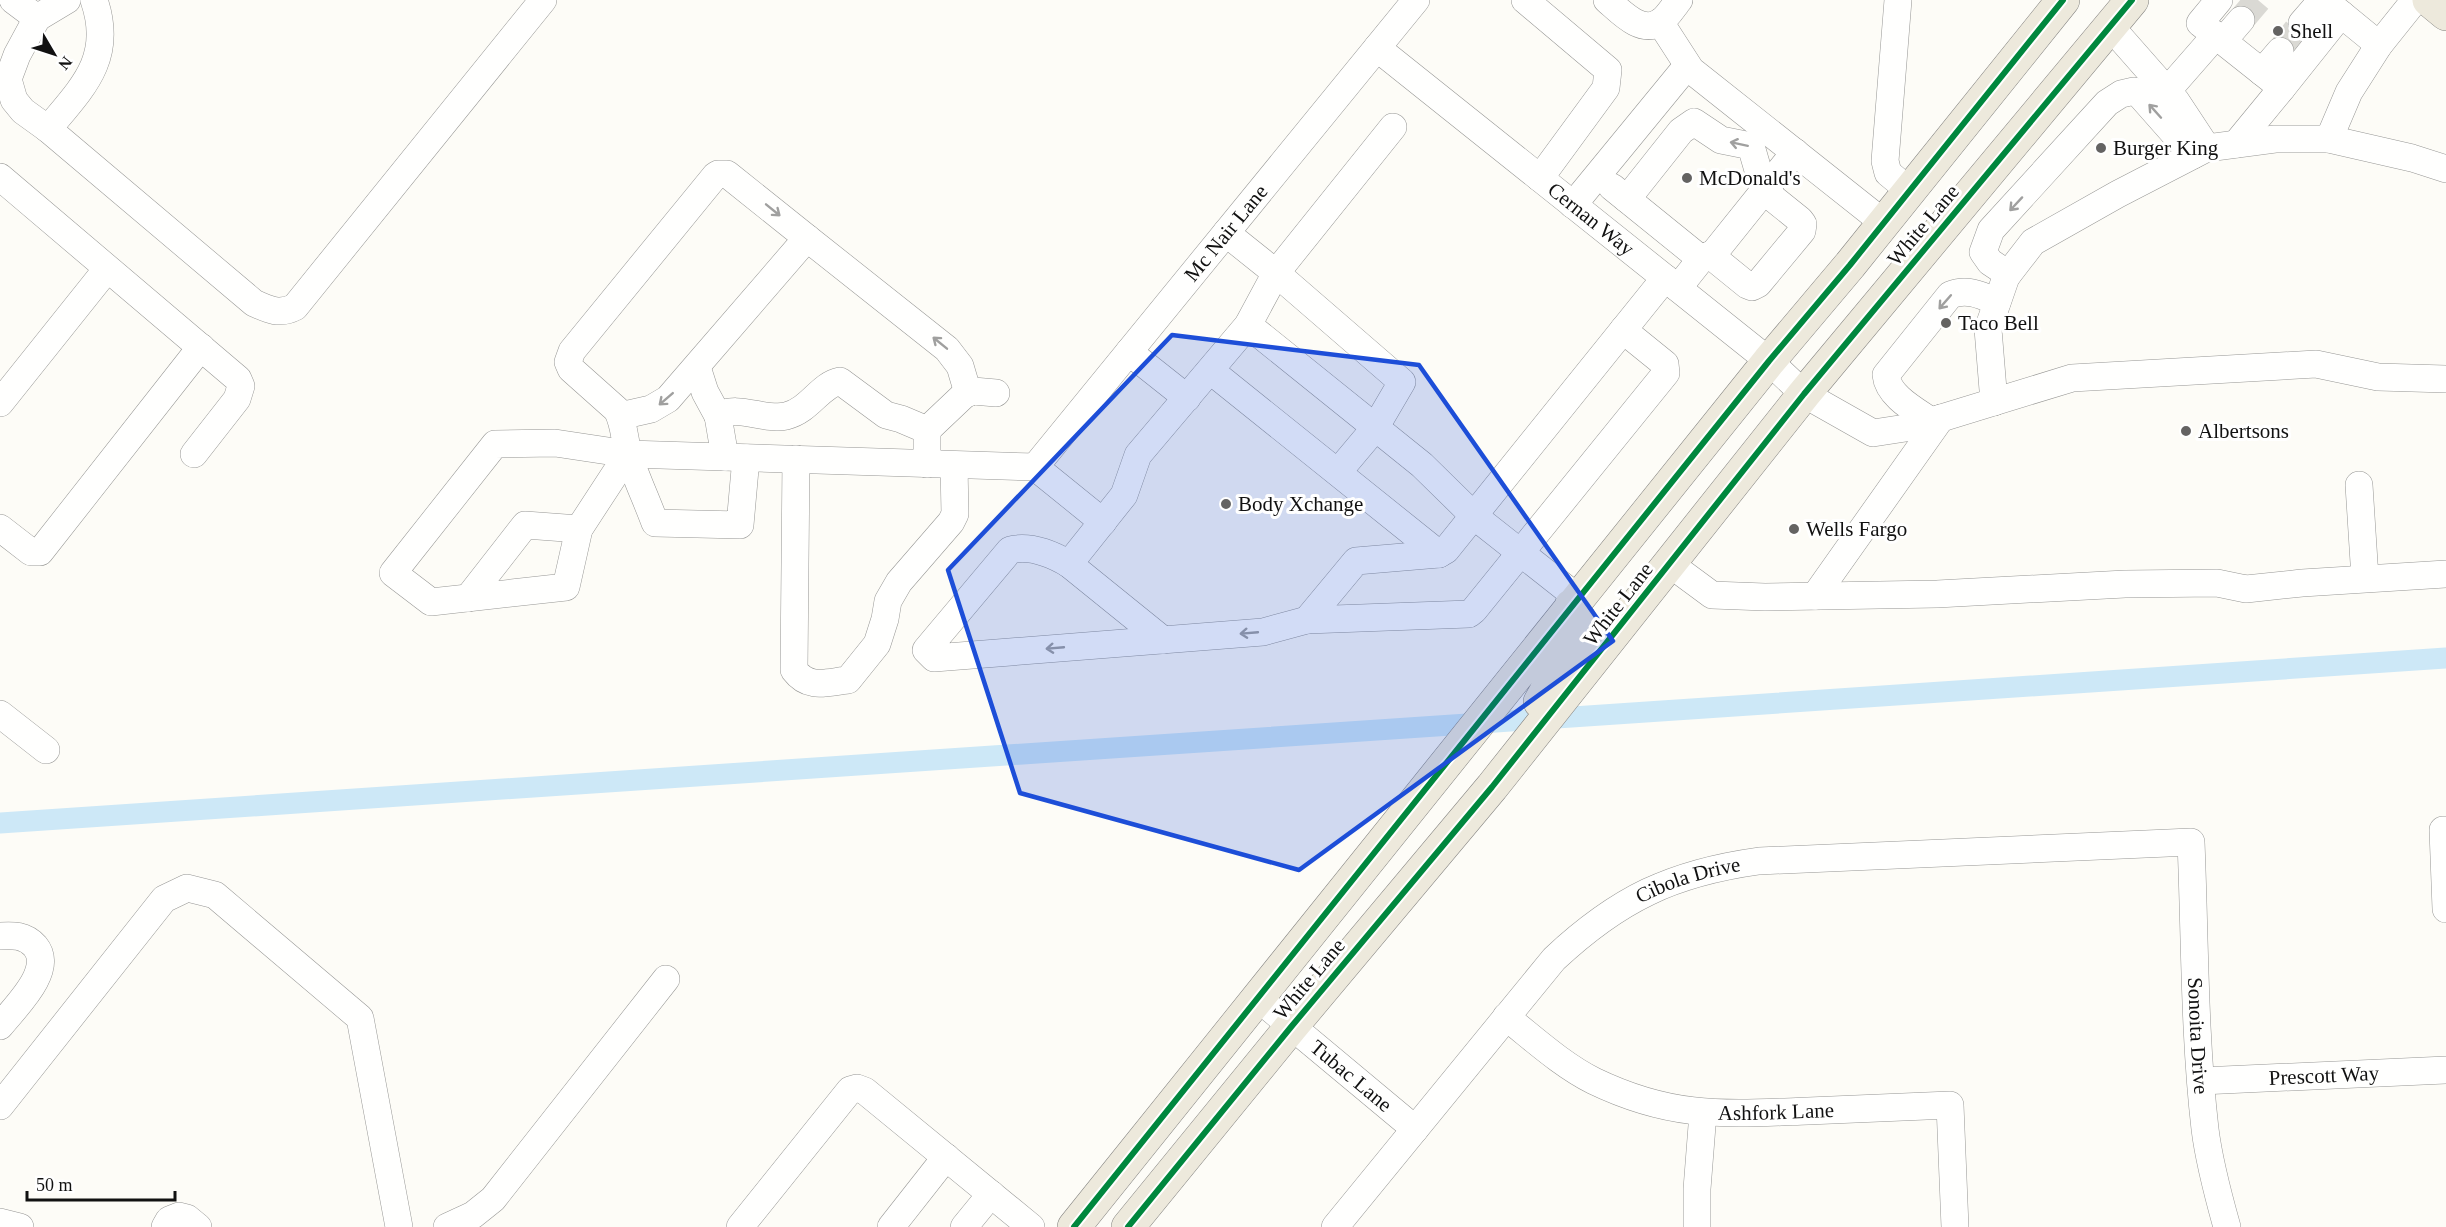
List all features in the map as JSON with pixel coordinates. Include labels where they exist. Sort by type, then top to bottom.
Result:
[{"type":"main road","name":"White Lane","points":[[1128,1227],[1291,1027],[1492,788],[1572,646],[1575,602],[2063,0]]},
{"type":"main road","name":"White Lane","points":[[1074,1227],[1450,758],[1572,646],[1670,564],[1804,394],[2132,0]]},
{"type":"main road","points":[[2429,0],[2446,14]]},
{"type":"street","points":[[13,0],[37,18]]},
{"type":"street","points":[[67,0],[37,18],[17,55],[8,79],[14,99],[23,111],[48,129],[254,303],[270,311],[285,312],[295,307],[543,0]]},
{"type":"street","points":[[48,129],[84,87],[100,52],[100,18],[94,0]]},
{"type":"street","name":"Mc Nair Lane","points":[[1035,467],[1416,0]]},
{"type":"street","points":[[1525,0],[1608,70],[1606,88],[1540,178]]},
{"type":"street","points":[[1607,0],[1636,24],[1650,25],[1660,22],[1679,0]]},
{"type":"street","points":[[1898,0],[1885,161],[1888,173],[1910,191]]},
{"type":"street","points":[[2219,0],[2200,23],[2272,80]]},
{"type":"street","points":[[2329,139],[2349,92],[2379,45],[2415,0]]},
{"type":"street","points":[[2332,5],[2379,45]]},
{"type":"street","points":[[2302,23],[2332,5]]},
{"type":"street","points":[[2236,144],[2272,80],[2332,5]]},
{"type":"street","points":[[2167,91],[2219,38],[2241,20]]},
{"type":"street","points":[[1660,22],[1687,66],[1884,223]]},
{"type":"street","points":[[2110,26],[2167,91],[2200,151]]},
{"type":"street","name":"Cernan Way","points":[[1377,48],[1769,361],[1804,394],[1873,433],[1936,420],[2072,378],[2316,364],[2378,377],[2446,379]]},
{"type":"street","points":[[2272,80],[2280,51]]},
{"type":"street","points":[[1574,205],[1687,66]]},
{"type":"street","points":[[2008,274],[1990,262],[1983,252],[1991,230],[2107,103],[2121,94],[2134,90],[2200,151]]},
{"type":"street","points":[[1597,175],[1627,199],[1706,257],[1752,287],[1758,284],[1802,231],[1803,224],[1764,191],[1751,146],[1721,140],[1694,122],[1681,131],[1627,199]]},
{"type":"street","points":[[1069,564],[1127,490],[1138,455],[1248,325],[1276,273],[1393,127]]},
{"type":"street","points":[[1994,402],[1988,329],[2008,274],[2033,242],[2200,151],[2275,139],[2329,139],[2412,158],[2446,169]]},
{"type":"street","points":[[1306,620],[1356,561],[1439,554],[1446,550],[1623,330],[1671,283],[1714,253],[1795,152]]},
{"type":"street","points":[[697,367],[705,392],[736,457],[740,525],[655,523],[628,454],[626,430],[621,416],[571,369],[568,357],[715,176],[727,174],[947,349],[960,366],[968,393]]},
{"type":"street","points":[[0,177],[234,374],[241,386],[237,399],[194,454]]},
{"type":"street","points":[[1226,233],[1400,379],[1402,385],[1375,428],[1338,472]]},
{"type":"street","points":[[621,416],[660,405],[697,367],[807,238]]},
{"type":"street","points":[[0,403],[107,269]]},
{"type":"street","points":[[1815,596],[1936,420],[1898,397],[1887,384],[1886,375],[1950,295],[1959,291],[1974,292],[1997,302]]},
{"type":"street","points":[[1248,325],[1422,465],[1474,516],[1520,552],[1575,602]]},
{"type":"street","points":[[1162,640],[1069,564],[1050,554],[1017,548],[1010,550],[926,650],[934,658],[1162,640],[1263,632],[1306,620],[1469,614],[1666,373],[1665,364],[1623,330]]},
{"type":"street","points":[[0,528],[31,552],[40,552],[201,347]]},
{"type":"street","points":[[1129,352],[1187,398]]},
{"type":"street","points":[[1211,371],[1439,554]]},
{"type":"street","points":[[718,416],[734,411],[764,417],[784,416],[800,411],[831,384],[840,381],[886,416],[901,418],[927,430],[955,514],[951,522],[899,582],[888,601],[877,644],[848,680],[809,683],[800,678],[794,670],[796,459]]},
{"type":"street","points":[[927,430],[968,393],[996,393]]},
{"type":"street","points":[[628,454],[579,529],[566,587],[431,602],[393,573],[495,444],[555,443],[628,454],[1035,467],[1103,522]]},
{"type":"street","points":[[2359,485],[2365,578]]},
{"type":"street","points":[[468,598],[525,525],[579,529]]},
{"type":"street","points":[[1670,564],[1712,595],[1938,594],[2125,584],[2217,583],[2246,589],[2365,578],[2446,574]]},
{"type":"street","points":[[0,714],[46,750]]},
{"type":"street","points":[[2446,830],[2443,830],[2446,909]]},
{"type":"street","name":"Cibola Drive","points":[[1335,1227],[1554,959],[1582,933],[1613,910],[1648,891],[1683,876],[1721,866],[1759,861],[2191,842]]},
{"type":"street","name":"Sonoita Drive","points":[[2191,842],[2201,1081],[2207,1140],[2214,1179],[2227,1227]]},
{"type":"street","points":[[0,1106],[164,899],[187,888],[215,895],[360,1018],[399,1227]]},
{"type":"street","points":[[0,936],[14,935],[27,939],[36,948],[41,961],[38,976],[0,1026]]},
{"type":"street","points":[[447,1227],[473,1215],[493,1199],[666,979]]},
{"type":"street","name":"Tubac Lane","points":[[1259,999],[1415,1129]]},
{"type":"street","name":"Ashfork Lane","points":[[1506,1017],[1562,1061],[1592,1080],[1629,1096],[1668,1108],[1703,1113],[1950,1105],[1955,1227]]},
{"type":"street","name":"Prescott Way","points":[[2201,1081],[2446,1070]]},
{"type":"street","points":[[740,1227],[850,1090],[857,1088],[865,1091],[1031,1227]]},
{"type":"street","points":[[1697,1227],[1696,1189],[1703,1113]]},
{"type":"street","points":[[891,1227],[946,1157]]},
{"type":"street","points":[[964,1227],[991,1194]]},
{"type":"street","points":[[165,1227],[169,1220],[179,1216],[187,1218],[198,1227]]},
{"type":"street","points":[[0,1222],[20,1227]]},
{"type":"highlighted area","points":[[1172,335],[1419,365],[1613,641],[1299,870],[1020,793],[948,570]]},
{"type":"waterway","points":[[0,823],[2446,658]]},
{"type":"tunnel","points":[[2241,20],[2258,0]]},
{"type":"tunnel","points":[[2280,51],[2302,23]]},
{"type":"cycle path","points":[[1074,1227],[1769,361],[1850,265],[2063,0]]},
{"type":"cycle path","points":[[1128,1227],[1291,1027],[1492,787],[1804,394],[2132,0]]},
{"type":"place","name":"Shell","points":[[2278,31]]},
{"type":"place","name":"Burger King","points":[[2101,148]]},
{"type":"place","name":"McDonald's","points":[[1687,178]]},
{"type":"place","name":"Taco Bell","points":[[1946,323]]},
{"type":"place","name":"Albertsons","points":[[2186,431]]},
{"type":"place","name":"Body Xchange","points":[[1226,504]]},
{"type":"place","name":"Wells Fargo","points":[[1794,529]]}]
